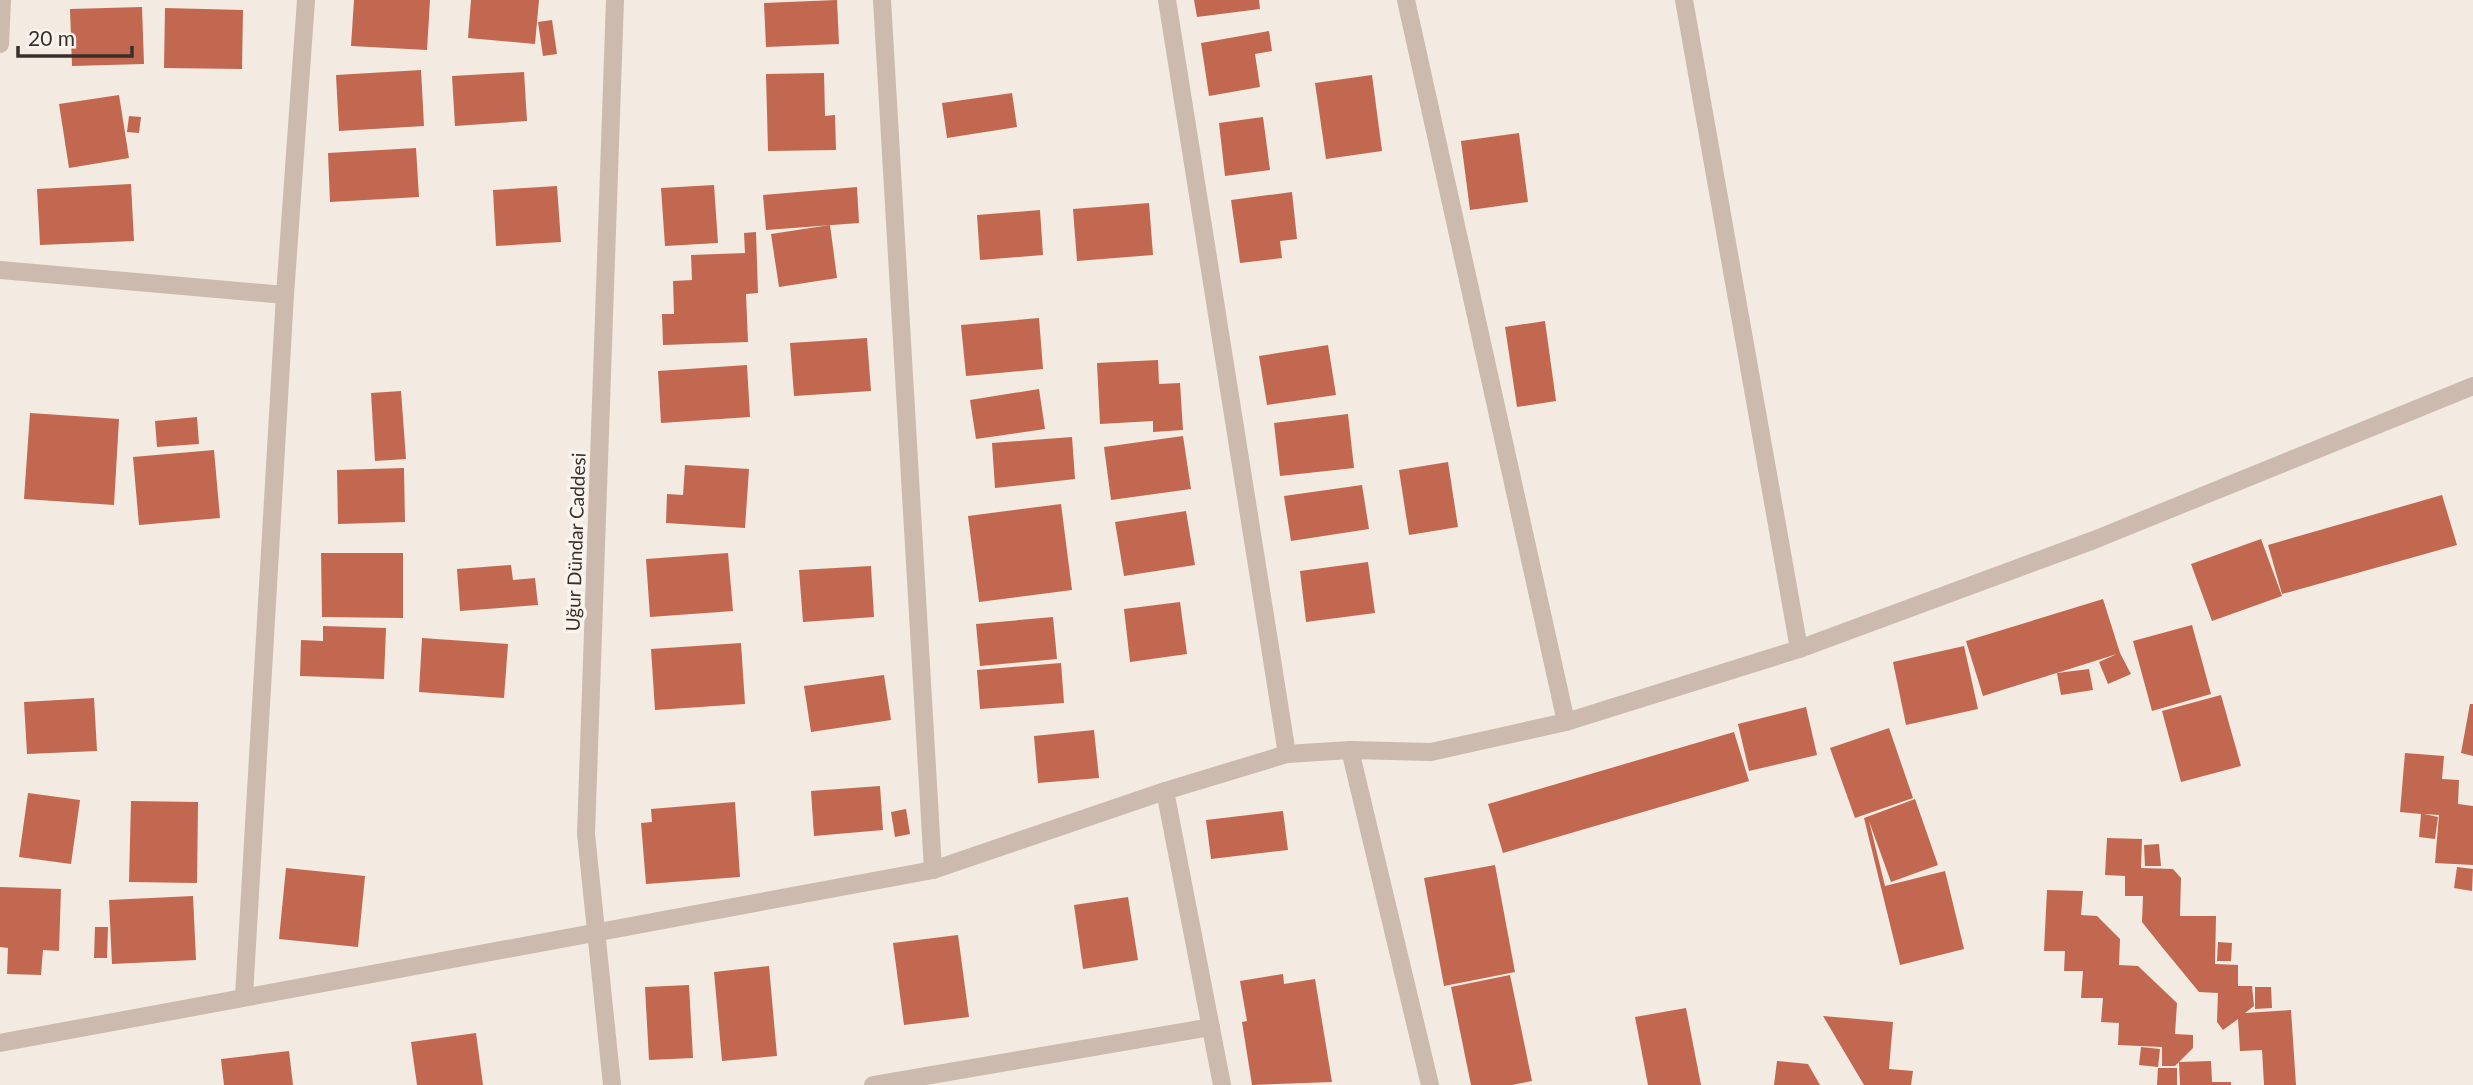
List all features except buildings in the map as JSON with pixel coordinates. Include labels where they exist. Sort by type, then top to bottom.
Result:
[{"type":"street","points":[[0,44],[2,0]]},
{"type":"street","points":[[243,996],[285,295],[306,0]]},
{"type":"street","name":"Uğur Dündar Caddesi","points":[[611,1085],[586,834],[615,0]]},
{"type":"street","points":[[882,0],[933,870]]},
{"type":"street","points":[[1167,0],[1287,754]]},
{"type":"street","points":[[1406,0],[1566,722]]},
{"type":"street","points":[[1684,0],[1799,649]]},
{"type":"street","points":[[0,270],[285,295]]},
{"type":"street","points":[[0,1043],[243,996],[595,935],[933,870],[1165,791],[1287,754],[1350,750],[1431,752],[1566,722],[1799,649],[2094,540],[2473,386]]},
{"type":"street","points":[[1350,750],[1430,1085]]},
{"type":"street","points":[[1165,791],[1222,1085]]},
{"type":"street","points":[[873,1085],[931,1080],[1210,1027]]}]
